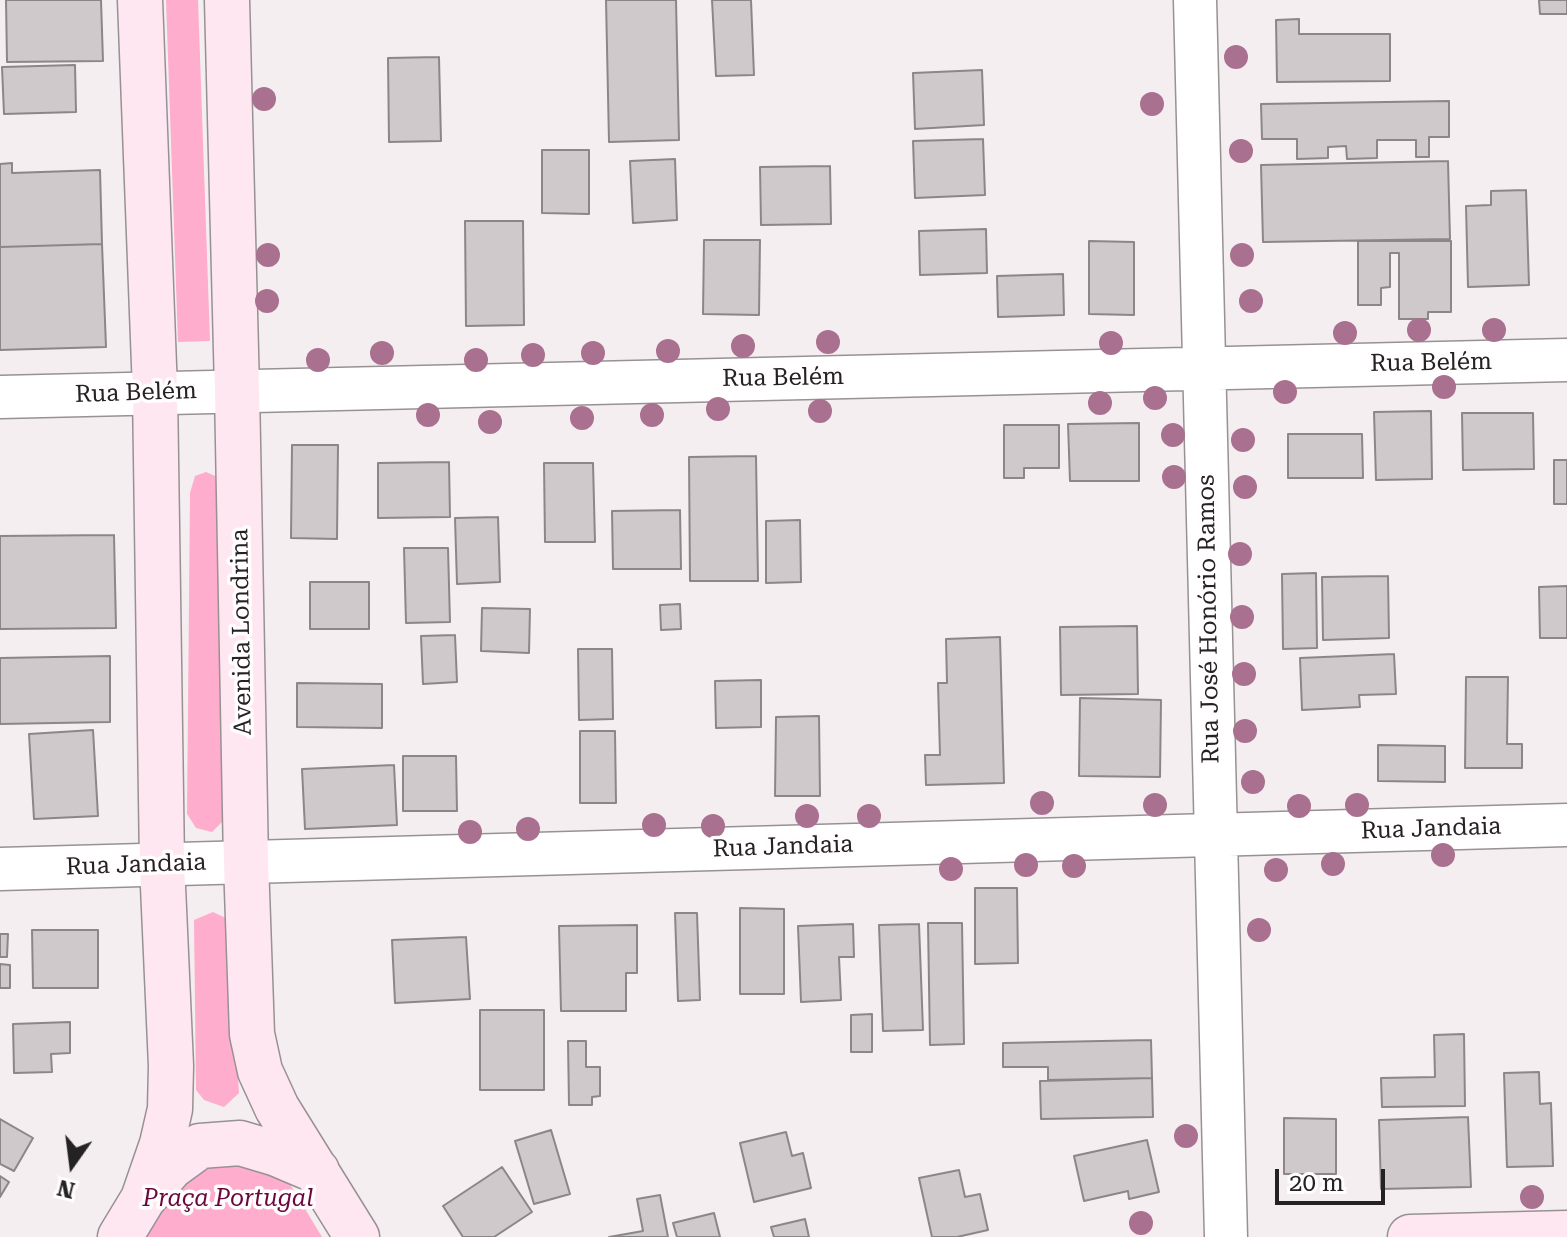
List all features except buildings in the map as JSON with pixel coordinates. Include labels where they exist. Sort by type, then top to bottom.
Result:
[{"type":"main road","points":[[140,0],[155,391],[162,864],[171,1066],[170,1109],[143,1199]]},
{"type":"main road","name":"Avenida Londrina","points":[[227,0],[252,1034],[260,1071],[277,1108],[357,1237]]},
{"type":"main road","points":[[120,1237],[143,1199],[171,1167],[200,1146],[240,1143],[317,1171]]},
{"type":"main road","points":[[1410,1237],[1567,1233]]},
{"type":"street","name":"Rua José Honório Ramos","points":[[1195,0],[1226,1237]]},
{"type":"street","name":"Rua Belém","points":[[0,397],[1567,360]]},
{"type":"street","name":"Rua Jandaia","points":[[0,869],[1567,825]]},
{"type":"green space","points":[[166,0],[198,0],[210,341],[178,342]]},
{"type":"green space","points":[[206,472],[220,478],[224,820],[212,832],[196,828],[187,814],[190,493],[195,476]]},
{"type":"green space","points":[[213,912],[228,919],[239,1093],[224,1107],[204,1100],[196,1090],[194,920]]},
{"type":"green space","name":"Praça Portugal","points":[[236,1161],[287,1179],[322,1237],[134,1237],[200,1168]]}]
